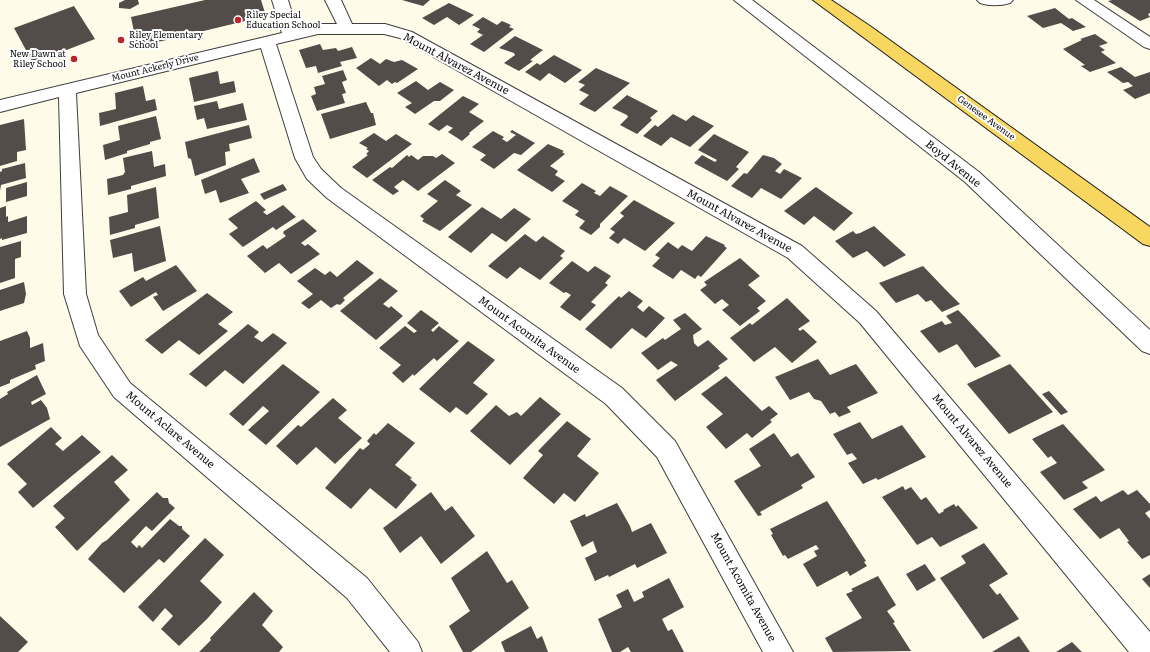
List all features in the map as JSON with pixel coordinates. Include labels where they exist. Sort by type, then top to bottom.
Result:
[{"type":"main road","name":"Genesee Avenue","points":[[821,0],[864,29],[1150,238]]},
{"type":"street","points":[[280,0],[291,35]]},
{"type":"street","points":[[333,0],[352,28]]},
{"type":"street","name":"Boyd Avenue","points":[[742,0],[972,177],[1150,344]]},
{"type":"street","points":[[985,0],[1005,0]]},
{"type":"street","points":[[1084,0],[1150,44]]},
{"type":"street","name":"Mount Ackerly Drive","points":[[0,106],[318,29],[352,28]]},
{"type":"street","name":"Mount Alvarez Avenue","points":[[352,28],[385,29],[406,35],[795,252],[868,317],[1148,652]]},
{"type":"street","name":"Mount Acomita Avenue","points":[[267,41],[304,158],[314,174],[334,193],[614,396],[666,449],[779,652]]},
{"type":"street","name":"Mount Aclare Avenue","points":[[67,89],[75,294],[88,339],[122,390],[357,588],[408,652]]},
{"type":"building","points":[[125,0],[138,0],[139,4],[130,9],[119,8],[119,3]]},
{"type":"building","points":[[205,0],[261,0],[266,16],[137,47],[131,17]]},
{"type":"building","points":[[402,0],[430,0],[423,6]]},
{"type":"building","points":[[1150,0],[1150,13],[1148,14],[1150,17],[1140,21],[1108,1]]},
{"type":"building","points":[[449,3],[474,15],[459,25],[447,17],[434,25],[422,18]]},
{"type":"building","points":[[74,6],[95,39],[33,63],[14,28]]},
{"type":"building","points":[[1055,8],[1069,19],[1072,18],[1086,27],[1073,31],[1061,23],[1043,28],[1027,16]]},
{"type":"building","points":[[483,17],[497,25],[502,21],[511,25],[509,27],[514,29],[484,52],[470,44],[483,35],[477,32],[480,29],[472,25]]},
{"type":"building","points":[[1095,34],[1108,43],[1099,46],[1105,50],[1101,52],[1116,63],[1090,72],[1081,66],[1085,65],[1063,49],[1082,40],[1080,39]]},
{"type":"building","points":[[515,36],[543,50],[530,60],[533,61],[519,71],[504,63],[515,55],[514,53],[499,48]]},
{"type":"building","points":[[320,44],[323,50],[336,48],[338,51],[352,47],[357,58],[340,62],[342,66],[318,73],[316,66],[306,68],[299,50]]},
{"type":"building","points":[[554,55],[582,70],[565,83],[549,73],[540,81],[525,72],[537,63],[540,65]]},
{"type":"building","points":[[371,58],[380,64],[386,59],[394,62],[402,60],[418,69],[397,83],[395,82],[392,84],[387,80],[379,86],[356,68]]},
{"type":"building","points":[[1121,67],[1135,77],[1150,72],[1150,93],[1135,99],[1123,90],[1133,86],[1128,82],[1123,83],[1107,72]]},
{"type":"building","points":[[596,68],[630,83],[595,112],[579,104],[589,95],[579,90],[585,85],[578,82]]},
{"type":"building","points":[[343,70],[347,80],[342,82],[346,93],[342,94],[345,103],[317,111],[311,96],[316,94],[314,87],[325,84],[322,76]]},
{"type":"building","points":[[218,71],[220,84],[234,81],[236,92],[194,102],[189,78]]},
{"type":"building","points":[[416,81],[428,90],[440,82],[454,90],[440,101],[434,101],[415,114],[405,107],[412,103],[397,93]]},
{"type":"building","points":[[143,86],[146,101],[155,99],[157,110],[100,126],[99,113],[116,109],[115,93]]},
{"type":"building","points":[[627,95],[658,111],[650,118],[652,120],[637,134],[620,125],[628,117],[627,115],[612,108]]},
{"type":"building","points":[[463,96],[479,104],[469,112],[484,121],[469,133],[470,134],[462,141],[448,132],[453,128],[447,125],[439,131],[428,124]]},
{"type":"building","points":[[217,101],[219,109],[243,103],[247,120],[207,129],[204,118],[197,120],[194,106]]},
{"type":"building","points":[[366,102],[371,113],[373,113],[376,125],[330,139],[321,114]]},
{"type":"building","points":[[673,114],[686,121],[693,115],[714,126],[690,147],[671,137],[661,146],[643,136],[655,125],[658,127]]},
{"type":"building","points":[[156,116],[161,139],[105,160],[103,145],[120,140],[118,126]]},
{"type":"building","points":[[24,119],[26,150],[17,152],[17,161],[0,166],[0,125]]},
{"type":"building","points":[[249,125],[252,138],[229,144],[230,151],[225,152],[226,165],[195,176],[191,159],[188,158],[185,142]]},
{"type":"building","points":[[512,130],[535,143],[521,155],[514,153],[494,169],[480,160],[486,155],[472,147],[493,131],[504,137],[502,139],[507,142],[516,135],[510,132]]},
{"type":"building","points":[[374,133],[386,141],[396,134],[412,144],[367,178],[352,167],[368,155],[366,154],[369,151],[366,149],[368,148],[359,143]]},
{"type":"building","points":[[714,134],[749,152],[736,167],[739,169],[727,181],[694,163],[702,155],[715,162],[717,160],[698,150]]},
{"type":"building","points":[[548,144],[564,151],[562,152],[565,154],[550,166],[558,171],[555,175],[565,181],[552,192],[517,170]]},
{"type":"building","points":[[152,151],[154,167],[165,164],[166,176],[131,186],[131,189],[108,195],[107,179],[123,175],[125,172],[123,158]]},
{"type":"building","points":[[442,154],[455,163],[418,191],[403,180],[394,187],[399,191],[393,195],[372,180],[390,167],[392,168],[407,155],[409,157],[411,155],[418,160],[423,156],[433,156],[436,158]]},
{"type":"building","points":[[763,155],[774,158],[782,164],[775,171],[780,174],[784,169],[802,178],[781,199],[761,188],[752,198],[731,186],[744,173],[747,174]]},
{"type":"building","points":[[254,158],[260,172],[241,179],[249,193],[220,203],[216,190],[205,194],[201,180]]},
{"type":"building","points":[[25,163],[26,178],[1,185],[0,191],[0,172],[2,169]]},
{"type":"building","points":[[445,180],[461,191],[456,195],[472,205],[440,231],[422,221],[424,219],[420,216],[438,201],[427,194]]},
{"type":"building","points":[[27,182],[27,196],[6,202],[6,188]]},
{"type":"building","points":[[582,183],[596,191],[594,193],[600,196],[610,186],[628,196],[591,235],[579,228],[585,221],[575,215],[579,211],[562,201]]},
{"type":"building","points":[[283,184],[287,190],[264,200],[260,194]]},
{"type":"building","points":[[156,187],[159,218],[135,225],[135,228],[110,235],[109,217],[128,212],[127,195]]},
{"type":"building","points":[[816,187],[853,213],[834,231],[814,216],[804,225],[784,211]]},
{"type":"building","points":[[634,200],[675,223],[645,251],[624,238],[618,244],[609,238],[615,232],[610,229],[624,216],[620,213]]},
{"type":"building","points":[[256,201],[266,210],[263,212],[267,215],[283,205],[296,217],[276,230],[273,227],[243,247],[229,234],[238,228],[228,219]]},
{"type":"building","points":[[6,206],[6,217],[8,216],[8,222],[27,216],[27,233],[2,240],[2,238],[0,239],[0,208]]},
{"type":"building","points":[[482,207],[501,219],[514,208],[531,219],[506,242],[492,233],[471,253],[448,237]]},
{"type":"building","points":[[303,219],[317,231],[301,243],[305,246],[308,244],[320,254],[291,274],[279,263],[265,273],[247,256],[263,245],[267,249],[286,236],[283,233],[284,231]]},
{"type":"building","points":[[160,226],[166,261],[134,272],[132,253],[113,258],[110,240]]},
{"type":"building","points":[[874,226],[906,255],[884,267],[867,251],[853,258],[835,241],[853,231],[856,234]]},
{"type":"building","points":[[525,234],[536,242],[543,236],[565,251],[560,256],[563,258],[540,280],[520,267],[507,279],[488,266]]},
{"type":"building","points":[[706,236],[725,245],[724,246],[727,248],[701,277],[698,275],[695,279],[681,270],[673,279],[652,266],[660,258],[655,255],[668,242],[678,249],[682,245],[692,251]]},
{"type":"building","points":[[21,241],[21,257],[15,259],[15,278],[0,283],[0,247]]},
{"type":"building","points":[[740,258],[760,276],[748,285],[766,301],[757,308],[760,311],[740,326],[722,310],[729,305],[722,299],[715,304],[700,290],[707,285],[704,282]]},
{"type":"building","points":[[357,260],[374,273],[343,298],[345,300],[340,305],[337,304],[331,308],[321,300],[309,309],[301,303],[313,294],[297,281],[315,268],[325,275],[330,271],[337,277]]},
{"type":"building","points":[[572,261],[588,272],[595,266],[611,276],[605,283],[608,285],[591,302],[596,305],[580,321],[560,307],[571,295],[566,292],[564,293],[549,283]]},
{"type":"building","points":[[176,265],[197,291],[163,311],[153,297],[158,295],[156,292],[131,307],[119,291],[143,277],[146,281]]},
{"type":"building","points":[[923,266],[960,304],[942,312],[931,300],[926,302],[918,294],[896,303],[879,283]]},
{"type":"building","points":[[380,278],[398,291],[383,304],[389,308],[391,306],[403,316],[376,340],[340,311]]},
{"type":"building","points":[[24,282],[26,294],[24,303],[0,311],[0,290]]},
{"type":"building","points":[[629,291],[643,301],[637,307],[643,312],[649,306],[665,318],[646,338],[632,328],[611,349],[585,329],[619,296],[621,298]]},
{"type":"building","points":[[207,293],[233,312],[218,324],[228,331],[199,355],[179,340],[162,354],[145,340]]},
{"type":"building","points":[[787,298],[810,321],[798,329],[800,331],[803,329],[817,342],[792,363],[775,347],[754,362],[730,338],[750,323],[752,325]]},
{"type":"building","points":[[421,310],[439,323],[431,330],[433,332],[439,326],[459,341],[437,361],[434,358],[414,376],[413,374],[403,383],[392,373],[401,365],[379,348],[405,326],[414,333],[417,331],[407,323]]},
{"type":"building","points":[[958,310],[1001,356],[975,368],[957,344],[939,353],[920,331],[942,321],[945,325],[952,323],[946,316]]},
{"type":"building","points":[[685,313],[702,329],[693,335],[694,343],[698,347],[708,340],[728,359],[718,366],[720,368],[675,401],[656,380],[678,365],[671,361],[658,370],[641,353],[663,338],[665,340],[681,329],[673,320]]},
{"type":"building","points":[[248,324],[259,332],[254,337],[262,342],[273,333],[287,343],[243,384],[225,370],[206,387],[189,374]]},
{"type":"building","points":[[27,331],[30,338],[30,348],[43,343],[45,361],[35,365],[36,369],[10,380],[10,383],[0,387],[0,341]]},
{"type":"building","points":[[468,341],[495,360],[473,383],[488,394],[467,415],[456,407],[450,413],[419,389]]},
{"type":"building","points":[[818,359],[830,375],[856,364],[878,393],[847,407],[851,412],[839,417],[835,412],[830,414],[821,401],[814,399],[809,392],[790,400],[775,377]]},
{"type":"building","points":[[283,364],[320,392],[266,445],[248,430],[269,411],[263,406],[243,426],[229,414]]},
{"type":"building","points":[[1010,364],[1053,412],[1009,434],[967,384]]},
{"type":"building","points":[[37,375],[46,394],[31,402],[32,405],[41,400],[47,408],[50,419],[0,447],[0,399],[8,394],[7,392]]},
{"type":"building","points":[[726,376],[762,411],[769,406],[778,414],[770,420],[772,422],[752,438],[747,433],[726,449],[706,427],[723,414],[701,394]]},
{"type":"building","points":[[1049,391],[1068,412],[1061,415],[1042,394]]},
{"type":"building","points":[[540,397],[561,414],[510,465],[470,431],[496,405],[509,416],[517,412],[521,416]]},
{"type":"building","points":[[333,398],[347,410],[338,418],[362,438],[335,464],[316,447],[297,465],[276,446],[298,425],[301,427]]},
{"type":"building","points":[[567,421],[591,439],[577,456],[599,473],[575,502],[564,493],[554,504],[523,478],[543,455],[538,451]]},
{"type":"building","points":[[860,422],[872,439],[902,425],[926,457],[878,480],[876,478],[863,484],[848,463],[857,459],[852,453],[847,455],[833,434]]},
{"type":"building","points":[[388,423],[415,443],[395,465],[412,478],[410,479],[417,485],[396,509],[370,488],[351,509],[325,488],[360,448],[363,450],[370,444],[367,441],[374,433],[376,435]]},
{"type":"building","points":[[1063,424],[1105,470],[1082,482],[1088,488],[1064,500],[1040,472],[1057,463],[1051,456],[1048,458],[1032,439]]},
{"type":"building","points":[[51,427],[62,438],[55,444],[63,451],[82,435],[101,452],[33,508],[18,492],[27,484],[7,464]]},
{"type":"building","points":[[774,433],[791,457],[798,453],[815,477],[801,485],[803,488],[760,512],[762,515],[758,516],[734,481],[761,466],[749,449]]},
{"type":"building","points":[[112,455],[128,470],[114,482],[130,500],[77,551],[55,527],[65,518],[53,506]]},
{"type":"building","points":[[903,486],[905,490],[911,487],[921,500],[926,497],[939,514],[954,504],[956,507],[958,505],[978,528],[940,547],[932,537],[917,545],[882,497]]},
{"type":"building","points":[[1123,490],[1128,495],[1137,490],[1150,504],[1150,510],[1145,513],[1150,519],[1150,555],[1142,559],[1127,542],[1129,541],[1119,528],[1100,539],[1073,509],[1096,496],[1101,502]]},
{"type":"building","points":[[157,492],[163,498],[168,498],[169,503],[175,508],[152,531],[146,526],[131,542],[137,548],[139,545],[142,548],[170,519],[179,526],[182,526],[182,529],[190,536],[164,563],[159,559],[124,593],[88,559],[102,543]]},
{"type":"building","points":[[431,492],[445,511],[452,506],[475,536],[441,564],[421,536],[400,553],[383,528]]},
{"type":"building","points":[[827,501],[866,561],[864,562],[867,566],[850,576],[847,571],[817,587],[803,564],[817,556],[814,551],[819,549],[816,545],[788,559],[785,555],[783,556],[771,535],[773,534],[770,529]]},
{"type":"building","points":[[617,503],[632,532],[651,523],[667,553],[637,568],[635,564],[609,577],[608,575],[595,581],[585,558],[597,552],[593,541],[582,547],[570,521],[585,514],[586,517]]},
{"type":"building","points":[[205,538],[224,555],[200,581],[222,602],[179,646],[161,629],[173,616],[165,608],[153,622],[138,607]]},
{"type":"building","points":[[984,543],[1008,574],[989,585],[997,595],[1000,593],[1019,619],[983,639],[940,578],[966,563],[961,556]]},
{"type":"building","points":[[487,551],[507,583],[512,580],[529,608],[471,652],[463,652],[449,626],[470,611],[451,578]]},
{"type":"building","points":[[925,564],[936,580],[917,591],[906,574]]},
{"type":"building","points":[[1150,574],[1150,588],[1142,579]]},
{"type":"building","points":[[878,576],[896,605],[887,611],[895,622],[893,623],[911,651],[833,652],[825,638],[862,618],[846,594],[853,591],[851,589]]},
{"type":"building","points":[[669,578],[684,607],[662,619],[668,631],[672,629],[684,652],[631,652],[628,647],[620,652],[612,652],[598,619],[622,607],[616,595],[628,589],[634,602],[644,597],[642,592]]},
{"type":"building","points":[[254,592],[273,611],[262,625],[283,647],[279,652],[199,652],[211,640],[210,638]]},
{"type":"building","points":[[0,616],[28,642],[18,652],[0,652]]},
{"type":"building","points":[[531,626],[537,639],[542,636],[548,652],[505,652],[501,642]]},
{"type":"building","points":[[1019,636],[1030,652],[992,652]]},
{"type":"building","points":[[1072,642],[1082,652],[1056,652]]},
{"type":"place","name":"Riley Special Education School","points":[[238,20]]},
{"type":"place","name":"Riley Elementary School","points":[[121,40]]},
{"type":"place","name":"New Dawn at Riley School","points":[[74,59]]}]
